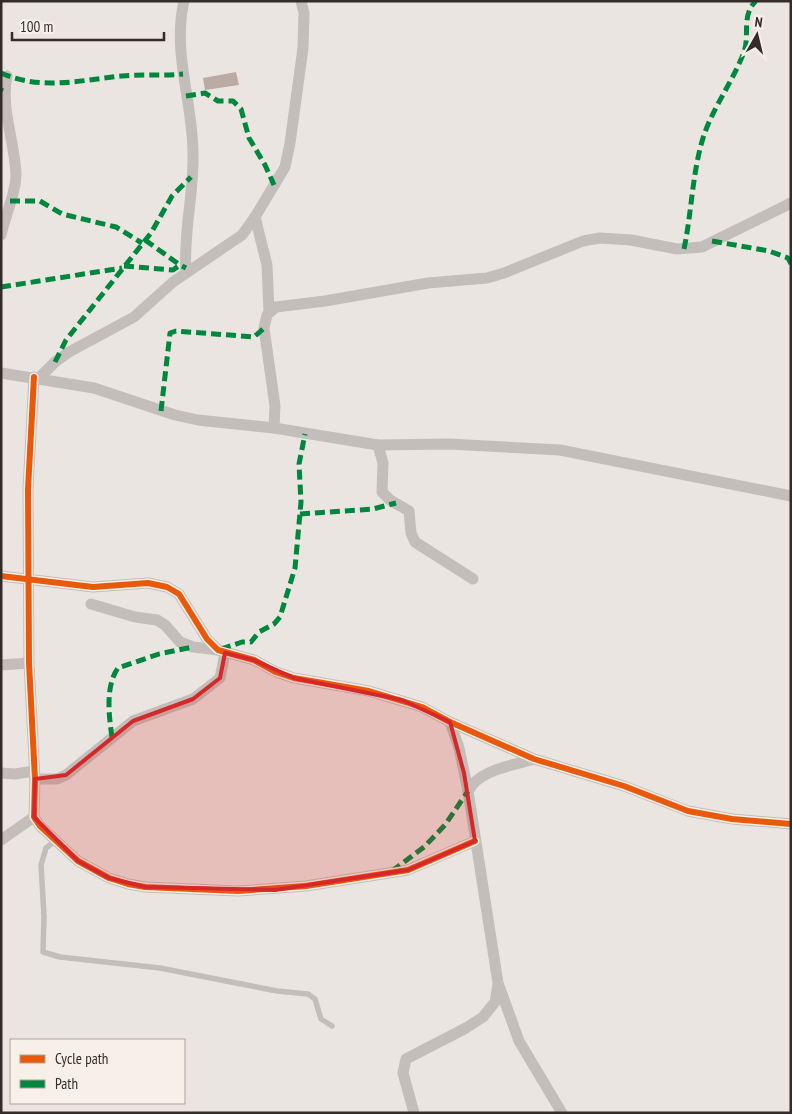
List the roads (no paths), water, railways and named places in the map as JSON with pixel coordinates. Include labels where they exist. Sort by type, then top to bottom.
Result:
[{"type":"street","points":[[184,1],[181,14],[180,54],[194,153],[186,244],[186,273]]},
{"type":"street","points":[[301,1],[304,13],[302,48],[290,144],[284,166],[255,217],[236,239],[186,273],[134,317],[69,352],[37,378],[28,489],[29,663],[35,775],[34,817],[55,841],[78,861],[109,878],[145,887],[238,891],[306,886],[408,870],[475,841]]},
{"type":"street","points":[[1,235],[16,177],[10,130],[3,99],[7,76]]},
{"type":"street","points":[[269,312],[276,307],[297,303],[325,301],[428,283],[487,278],[583,241],[600,238],[631,240],[677,249],[702,248],[791,203]]},
{"type":"street","points":[[255,217],[267,265],[269,312],[264,328],[276,406],[274,428]]},
{"type":"street","points":[[1,373],[94,388],[168,413],[198,420],[274,428],[378,445],[449,444],[560,450],[791,496]]},
{"type":"street","points":[[378,445],[383,463],[382,492],[390,500],[409,511],[411,533],[415,542],[473,579]]},
{"type":"street","points":[[1,576],[92,587],[148,583],[167,587],[179,594],[207,638],[221,652],[220,678],[193,699],[133,721],[66,775],[57,779],[35,775],[1,773]]},
{"type":"street","points":[[90,604],[135,617],[157,620],[165,625],[180,642],[254,660],[276,672],[294,678],[369,690],[402,700],[422,707],[450,722],[534,759],[624,786],[688,811],[732,819],[791,824]]},
{"type":"street","points":[[1,665],[29,663]]},
{"type":"street","points":[[450,722],[459,748],[468,791],[498,983],[519,1041],[562,1113]]},
{"type":"street","points":[[468,791],[471,785],[498,769],[534,759]]},
{"type":"street","points":[[1,840],[34,817]]},
{"type":"street","points":[[414,1113],[403,1072],[406,1059],[466,1028],[483,1017],[495,1002],[498,983]]},
{"type":"lane","points":[[55,841],[46,848],[41,865],[44,910],[43,952],[60,957],[160,968],[277,991],[308,994],[315,998],[321,1019],[332,1026]]}]
